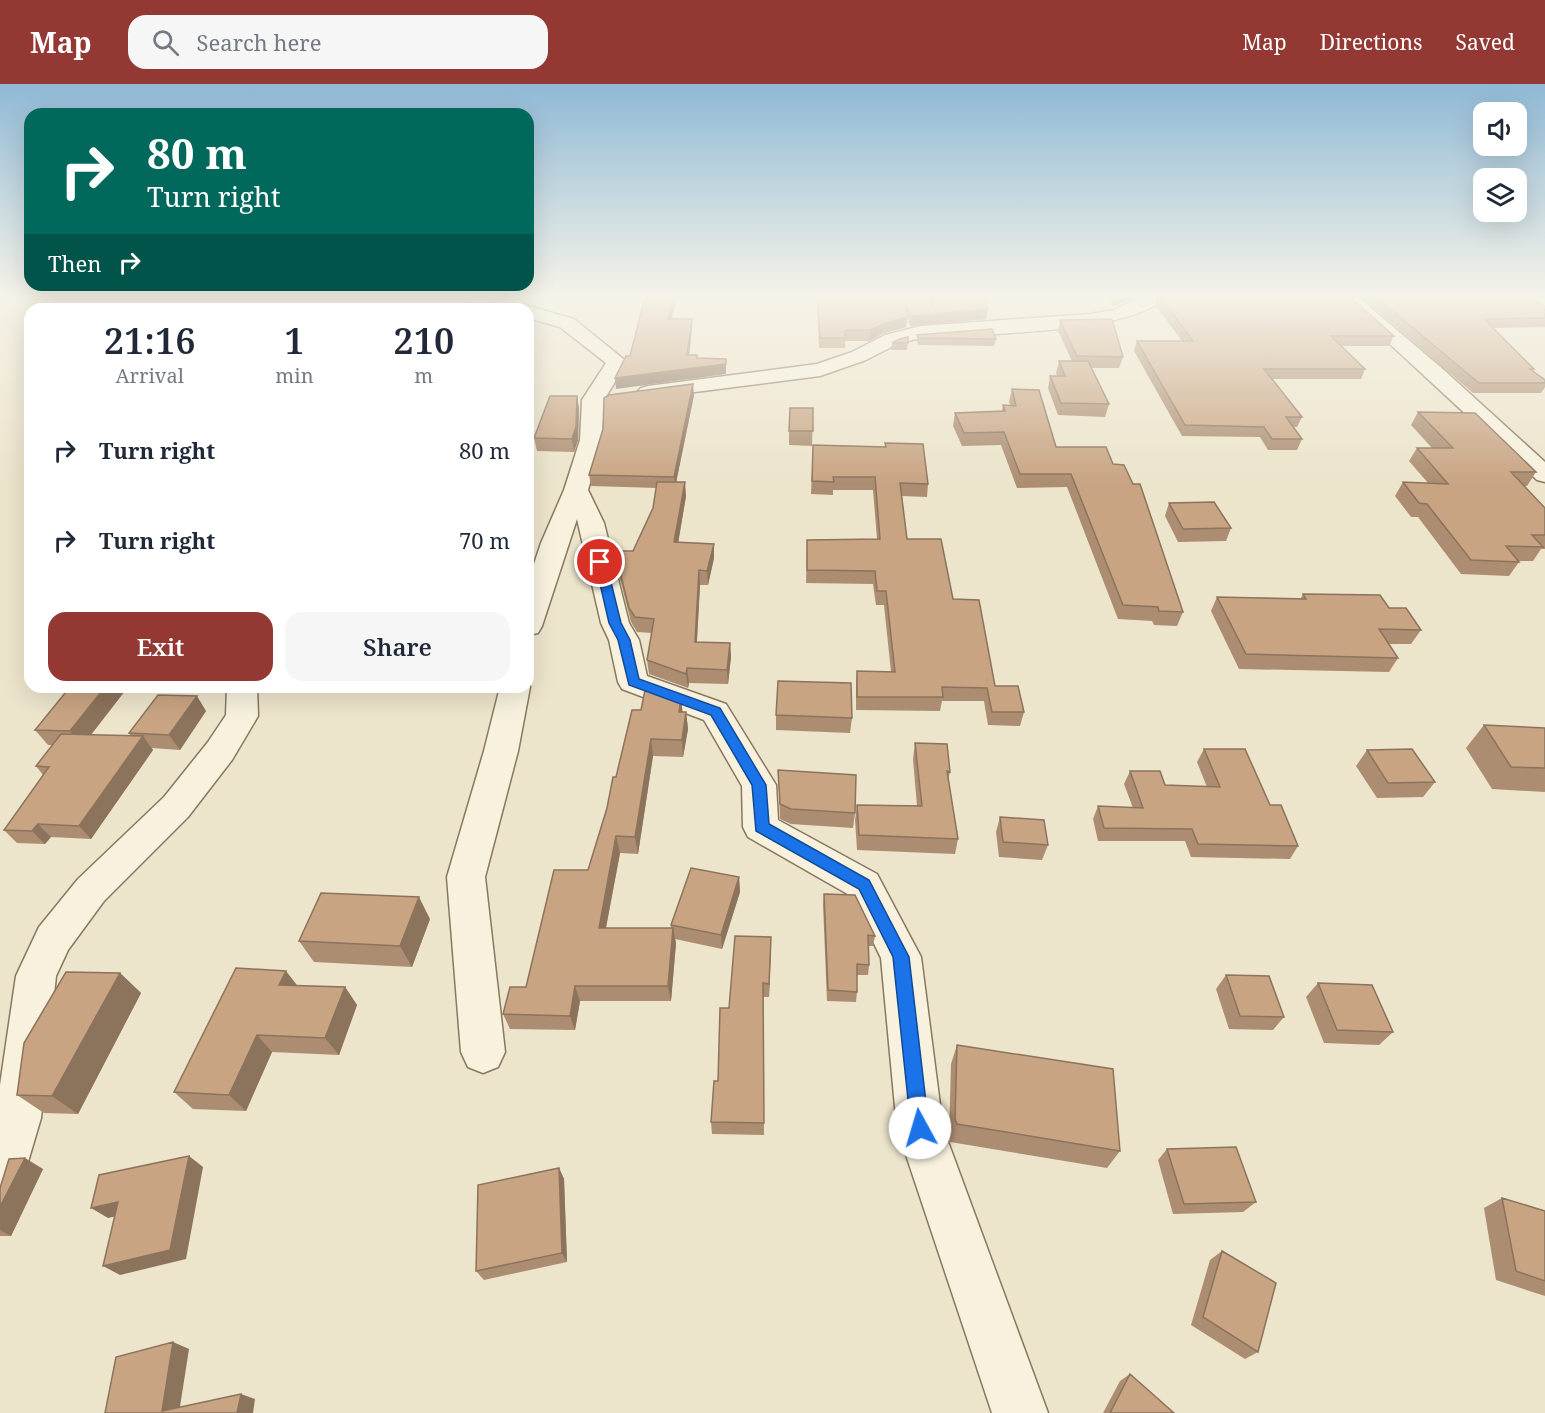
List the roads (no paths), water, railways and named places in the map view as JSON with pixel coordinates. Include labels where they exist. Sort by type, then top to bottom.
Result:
[{"type":"street","points":[[534,607],[554,543],[576,490],[591,440],[612,397],[617,362],[613,359]]},
{"type":"street","points":[[612,397],[820,370],[851,359]]},
{"type":"street","points":[[1419,359],[1473,406],[1545,475]]},
{"type":"street","points":[[576,490],[591,523],[615,623],[624,640],[633,682],[716,712],[759,785],[761,827],[864,885],[901,957],[920,1128],[1020,1413]]},
{"type":"street","points":[[0,1182],[4,1176],[18,1119],[36,976],[53,939],[91,890],[176,807],[220,751],[242,716],[242,693]]},
{"type":"street","points":[[483,1052],[466,877],[501,751],[514,693]]}]
